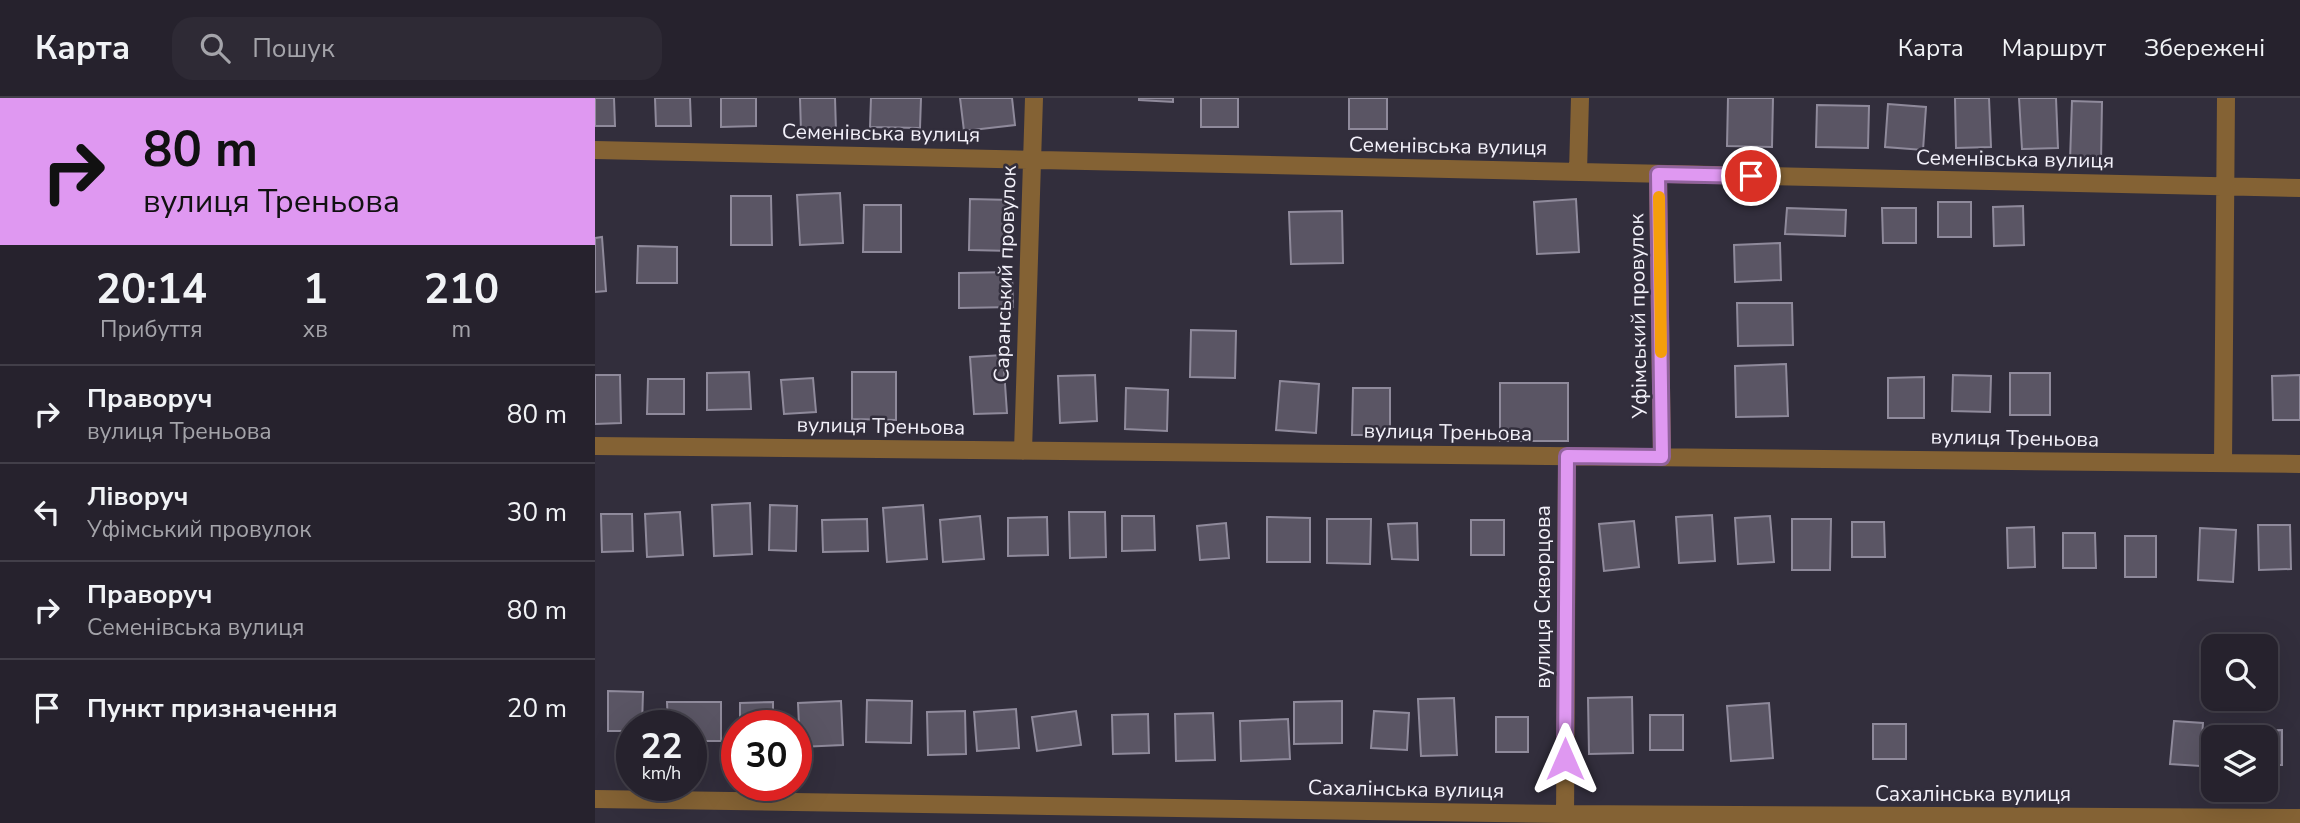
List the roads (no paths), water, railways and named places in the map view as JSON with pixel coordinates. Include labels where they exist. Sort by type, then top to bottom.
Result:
[{"type":"street","name":"Саранський провулок","points":[[1023,451],[1034,98]]},
{"type":"street","points":[[1579,172],[1580,98]]},
{"type":"street","points":[[2224,463],[2226,98]]},
{"type":"street","name":"Семенівська вулиця","points":[[595,149],[2300,188]]},
{"type":"street","name":"Уфімський провулок","points":[[1658,174],[1662,457]]},
{"type":"street","name":"вулиця Треньова","points":[[595,446],[2300,464]]},
{"type":"street","name":"вулиця Скворцова","points":[[1565,819],[1567,456]]},
{"type":"street","name":"Сахалінська вулиця","points":[[595,799],[1565,819],[2300,818]]}]
